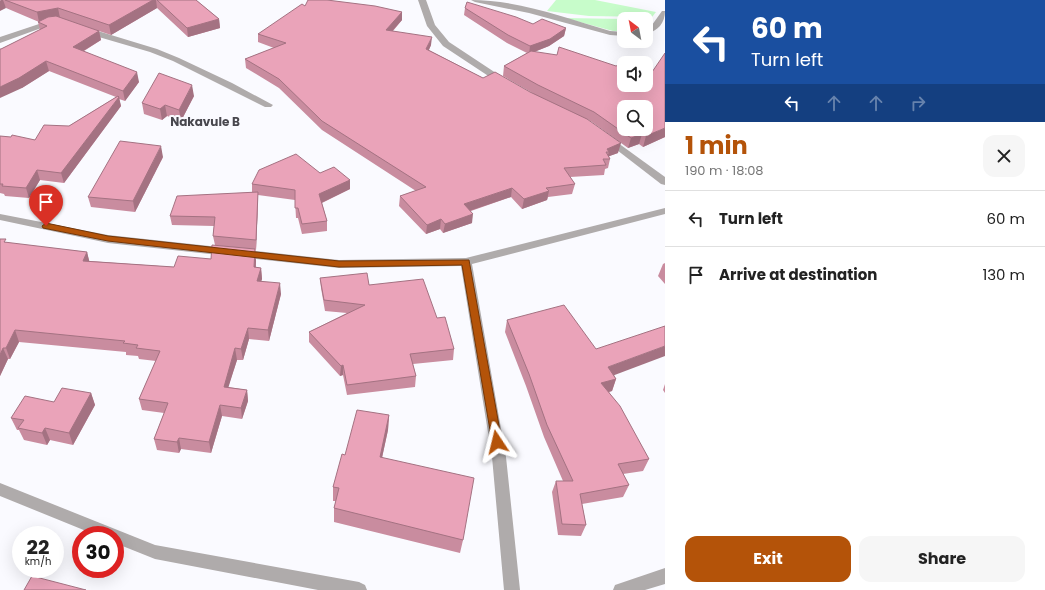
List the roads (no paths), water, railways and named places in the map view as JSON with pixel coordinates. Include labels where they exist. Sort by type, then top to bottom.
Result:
[{"type":"street","points":[[422,0],[431,26],[446,44],[512,87]]},
{"type":"street","points":[[475,0],[509,6],[610,33],[617,34]]},
{"type":"street","points":[[653,28],[665,13]]},
{"type":"street","points":[[0,40],[51,22],[60,21]]},
{"type":"street","points":[[74,25],[110,39],[168,56],[194,67],[268,105]]},
{"type":"street","points":[[600,134],[665,182]]},
{"type":"street","points":[[0,217],[108,239],[339,264],[466,262],[530,247],[665,211]]},
{"type":"street","points":[[466,262],[500,457],[512,590]]},
{"type":"street","points":[[0,489],[92,526]]},
{"type":"street","points":[[124,539],[156,552],[359,590]]},
{"type":"street","points":[[621,590],[665,576]]},
{"type":"district","name":"Nakavule B","points":[[205,121]]}]
